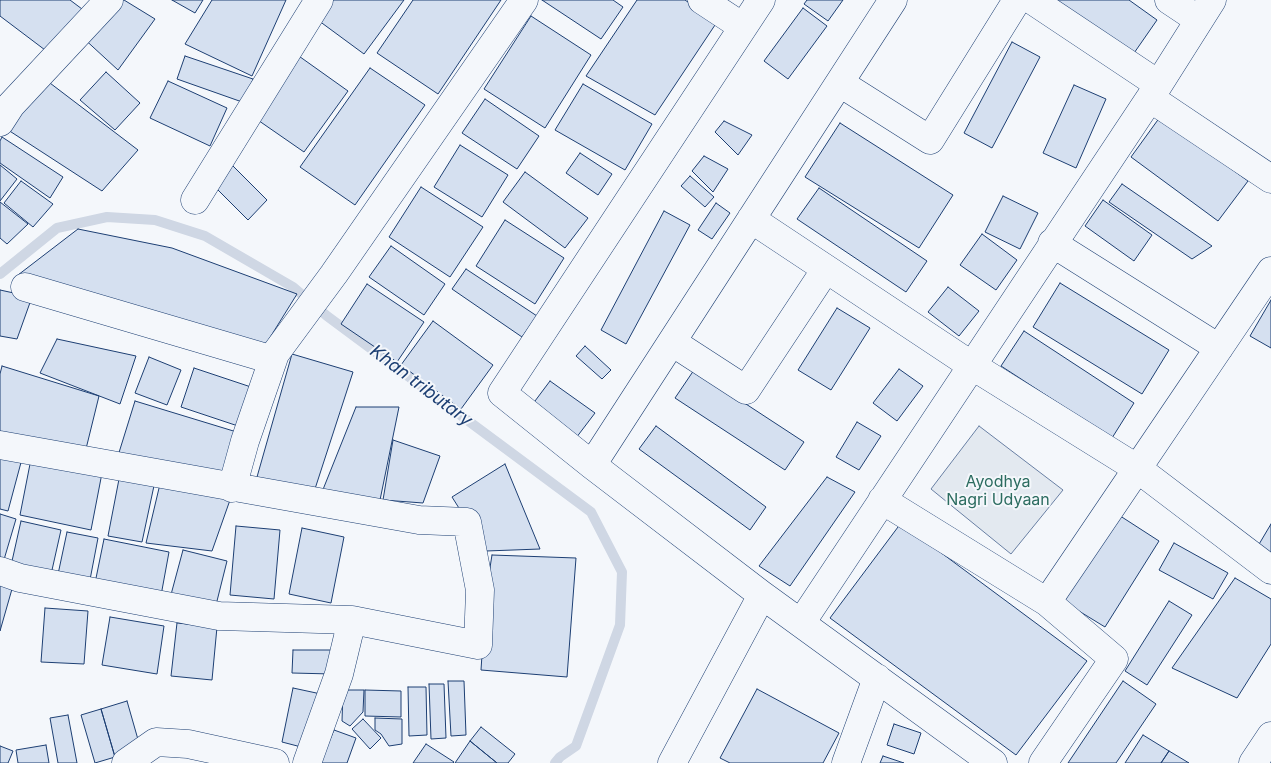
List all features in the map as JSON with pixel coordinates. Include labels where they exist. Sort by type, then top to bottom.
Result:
[{"type":"street","points":[[0,122],[11,105],[109,0]]},
{"type":"street","points":[[195,200],[319,0]]},
{"type":"street","points":[[232,488],[245,441],[273,360],[524,0]]},
{"type":"street","points":[[702,0],[743,27]]},
{"type":"street","points":[[761,0],[502,392],[592,465],[762,595],[993,763]]},
{"type":"street","points":[[592,465],[893,0]]},
{"type":"street","points":[[840,83],[930,140],[1017,0]]},
{"type":"street","points":[[1032,0],[1271,179]]},
{"type":"street","points":[[800,623],[1206,10],[1169,0]]},
{"type":"street","points":[[751,219],[971,365],[1138,469],[1271,570]]},
{"type":"street","points":[[1052,243],[1219,348]]},
{"type":"street","points":[[672,342],[746,390],[826,269]]},
{"type":"street","points":[[1047,602],[1271,271]]},
{"type":"street","points":[[25,286],[273,360]]},
{"type":"street","points":[[0,445],[419,520],[467,522],[480,590],[478,645],[352,620],[219,616],[20,578],[0,571]]},
{"type":"street","points":[[882,500],[1047,602],[1114,659],[1043,763]]},
{"type":"street","points":[[672,763],[762,595]]},
{"type":"street","points":[[308,763],[339,674],[352,620]]},
{"type":"street","points":[[846,763],[877,678]]},
{"type":"street","points":[[1253,763],[1271,736]]},
{"type":"street","points":[[126,763],[143,753],[156,742],[188,744],[275,763]]},
{"type":"green space","name":"Ayodhya Nagri Udyaan","points":[[979,426],[1063,490],[1011,554],[931,489]]},
{"type":"building","points":[[0,0],[70,0],[82,9],[49,53],[0,16]]},
{"type":"building","points":[[118,0],[124,0],[155,19],[118,70],[80,35]]},
{"type":"building","points":[[172,0],[203,0],[195,13]]},
{"type":"building","points":[[212,0],[286,0],[252,76],[185,44]]},
{"type":"building","points":[[322,0],[404,0],[364,54],[311,15]]},
{"type":"building","points":[[413,0],[501,0],[438,94],[377,53]]},
{"type":"building","points":[[542,0],[613,0],[623,7],[601,39]]},
{"type":"building","points":[[637,0],[685,0],[717,22],[655,115],[586,76]]},
{"type":"building","points":[[807,0],[843,0],[828,21],[804,4]]},
{"type":"building","points":[[1052,0],[1129,0],[1157,20],[1132,56]]},
{"type":"building","points":[[803,8],[827,26],[788,79],[764,61]]},
{"type":"building","points":[[531,16],[591,55],[545,128],[484,89]]},
{"type":"building","points":[[1012,42],[1040,57],[992,148],[964,133]]},
{"type":"building","points":[[296,54],[348,91],[304,152],[252,116]]},
{"type":"building","points":[[185,56],[253,79],[245,103],[177,79]]},
{"type":"building","points":[[370,68],[425,105],[355,205],[300,167]]},
{"type":"building","points":[[106,72],[140,103],[115,130],[80,100]]},
{"type":"building","points":[[46,80],[138,150],[102,191],[5,128]]},
{"type":"building","points":[[168,81],[227,108],[210,146],[150,118]]},
{"type":"building","points":[[583,84],[652,124],[625,170],[555,130]]},
{"type":"building","points":[[1074,85],[1106,99],[1076,168],[1043,153]]},
{"type":"building","points":[[485,99],[539,136],[517,169],[462,133]]},
{"type":"building","points":[[1160,117],[1248,181],[1218,221],[1131,157]]},
{"type":"building","points":[[724,121],[752,135],[738,155],[715,132]]},
{"type":"building","points":[[840,123],[953,195],[919,248],[805,177]]},
{"type":"building","points":[[2,137],[63,177],[50,198],[0,163],[0,141]]},
{"type":"building","points":[[460,145],[508,175],[482,217],[434,187]]},
{"type":"building","points":[[580,153],[612,174],[598,195],[566,173]]},
{"type":"building","points":[[704,156],[728,169],[713,192],[692,171]]},
{"type":"building","points":[[230,163],[267,200],[248,220],[210,182]]},
{"type":"building","points":[[0,165],[17,179],[0,201]]},
{"type":"building","points":[[525,172],[588,218],[565,248],[503,202]]},
{"type":"building","points":[[690,176],[714,197],[705,207],[681,186]]},
{"type":"building","points":[[21,181],[53,204],[33,227],[4,203]]},
{"type":"building","points":[[1122,184],[1212,246],[1192,259],[1109,202]]},
{"type":"building","points":[[421,187],[483,227],[450,277],[389,237]]},
{"type":"building","points":[[819,188],[927,261],[906,292],[797,219]]},
{"type":"building","points":[[1003,196],[1038,213],[1020,249],[985,232]]},
{"type":"building","points":[[1103,200],[1152,235],[1134,261],[1085,226]]},
{"type":"building","points":[[0,202],[28,224],[7,244],[0,238]]},
{"type":"building","points":[[716,203],[730,213],[712,239],[698,230]]},
{"type":"building","points":[[664,211],[690,225],[626,344],[601,330]]},
{"type":"building","points":[[505,220],[564,258],[535,304],[476,266]]},
{"type":"building","points":[[78,229],[172,248],[297,294],[261,352],[18,275]]},
{"type":"building","points":[[982,234],[1017,260],[996,290],[960,265]]},
{"type":"building","points":[[391,246],[445,284],[424,315],[369,277]]},
{"type":"building","points":[[466,269],[537,316],[522,337],[452,289]]},
{"type":"building","points":[[1060,283],[1169,350],[1142,394],[1033,327]]},
{"type":"building","points":[[367,284],[424,322],[397,362],[341,324]]},
{"type":"building","points":[[948,287],[979,311],[959,336],[928,312]]},
{"type":"building","points":[[0,290],[32,297],[17,339],[0,336]]},
{"type":"building","points":[[1271,300],[1271,348],[1250,336]]},
{"type":"building","points":[[837,308],[870,328],[831,390],[798,370]]},
{"type":"building","points":[[433,321],[493,365],[461,409],[401,365]]},
{"type":"building","points":[[1024,331],[1134,403],[1112,438],[1001,366]]},
{"type":"building","points":[[57,339],[136,356],[120,404],[40,373]]},
{"type":"building","points":[[585,346],[611,370],[602,379],[576,356]]},
{"type":"building","points":[[292,354],[353,372],[313,495],[255,484]]},
{"type":"building","points":[[149,357],[181,370],[167,405],[135,393]]},
{"type":"building","points":[[2,366],[99,396],[84,457],[0,434],[0,374]]},
{"type":"building","points":[[194,368],[257,389],[244,428],[181,407]]},
{"type":"building","points":[[899,369],[923,386],[897,421],[873,403]]},
{"type":"building","points":[[694,370],[804,442],[785,470],[675,398]]},
{"type":"building","points":[[550,381],[595,413],[576,438],[532,405]]},
{"type":"building","points":[[135,401],[240,433],[224,484],[117,459]]},
{"type":"building","points":[[356,407],[399,407],[379,505],[320,497]]},
{"type":"building","points":[[857,422],[881,436],[859,470],[836,457]]},
{"type":"building","points":[[656,426],[766,507],[750,530],[639,449]]},
{"type":"building","points":[[393,440],[440,456],[423,503],[383,500]]},
{"type":"building","points":[[0,449],[23,455],[8,511],[0,509]]},
{"type":"building","points":[[31,459],[102,473],[91,530],[20,515]]},
{"type":"building","points":[[505,464],[540,549],[486,551],[452,497]]},
{"type":"building","points":[[120,474],[155,481],[142,542],[108,536]]},
{"type":"building","points":[[827,477],[855,492],[790,586],[759,566]]},
{"type":"building","points":[[160,484],[230,500],[212,551],[146,543]]},
{"type":"building","points":[[1111,510],[1159,541],[1105,627],[1056,597]]},
{"type":"building","points":[[0,514],[16,519],[3,563],[0,562]]},
{"type":"building","points":[[21,521],[61,530],[50,579],[10,570]]},
{"type":"building","points":[[901,523],[1087,661],[1016,755],[830,618]]},
{"type":"building","points":[[1271,524],[1271,560],[1255,551]]},
{"type":"building","points":[[236,526],[280,530],[274,599],[230,595]]},
{"type":"building","points":[[302,528],[344,537],[331,603],[289,594]]},
{"type":"building","points":[[67,532],[98,538],[89,585],[57,579]]},
{"type":"building","points":[[104,539],[169,552],[160,601],[94,588]]},
{"type":"building","points":[[1174,543],[1228,573],[1213,599],[1159,570]]},
{"type":"building","points":[[183,550],[227,561],[215,609],[169,602]]},
{"type":"building","points":[[492,555],[576,558],[567,677],[481,670],[486,593]]},
{"type":"building","points":[[1235,578],[1271,599],[1271,644],[1237,698],[1172,668]]},
{"type":"building","points":[[0,585],[12,589],[0,631]]},
{"type":"building","points":[[1169,601],[1192,615],[1147,685],[1125,671]]},
{"type":"building","points":[[45,608],[88,611],[84,664],[41,662]]},
{"type":"building","points":[[110,617],[164,626],[157,674],[102,665]]},
{"type":"building","points":[[177,623],[217,627],[212,680],[171,676]]},
{"type":"building","points":[[293,650],[333,650],[332,674],[292,673]]},
{"type":"building","points":[[448,681],[464,681],[466,735],[451,736]]},
{"type":"building","points":[[1123,681],[1156,704],[1116,763],[1068,763]]},
{"type":"building","points":[[429,684],[444,684],[446,738],[431,739]]},
{"type":"building","points":[[408,687],[426,687],[427,735],[409,736]]},
{"type":"building","points":[[293,688],[321,694],[309,749],[282,742]]},
{"type":"building","points":[[757,689],[839,733],[823,763],[730,763],[720,758]]},
{"type":"building","points":[[343,690],[364,690],[363,712],[350,726],[342,721]]},
{"type":"building","points":[[365,690],[401,691],[401,717],[365,716]]},
{"type":"building","points":[[127,701],[141,750],[115,757],[101,709]]},
{"type":"building","points":[[101,709],[115,757],[95,763],[81,715]]},
{"type":"building","points":[[68,715],[77,763],[58,763],[50,718]]},
{"type":"building","points":[[375,718],[402,719],[402,744],[389,746],[381,734],[375,730]]},
{"type":"building","points":[[363,719],[381,738],[370,749],[352,729]]},
{"type":"building","points":[[894,724],[921,733],[914,754],[887,745]]},
{"type":"building","points":[[481,727],[515,754],[508,763],[497,763],[470,741]]},
{"type":"building","points":[[334,730],[356,738],[347,763],[320,763]]},
{"type":"building","points":[[1143,735],[1169,751],[1161,763],[1125,763]]},
{"type":"building","points":[[470,741],[497,763],[455,763]]},
{"type":"building","points":[[426,744],[454,762],[413,763]]},
{"type":"building","points":[[46,745],[49,763],[18,763],[16,750]]},
{"type":"building","points":[[0,746],[13,751],[8,763],[0,763]]},
{"type":"building","points":[[1169,751],[1189,763],[1161,763]]},
{"type":"building","points":[[883,756],[904,763],[880,763]]},
{"type":"waterway","name":"Khan tributary","points":[[0,274],[57,228],[107,217],[155,220],[205,236],[293,287],[327,316],[591,512],[622,572],[620,625],[576,746],[560,757],[555,763]]}]
